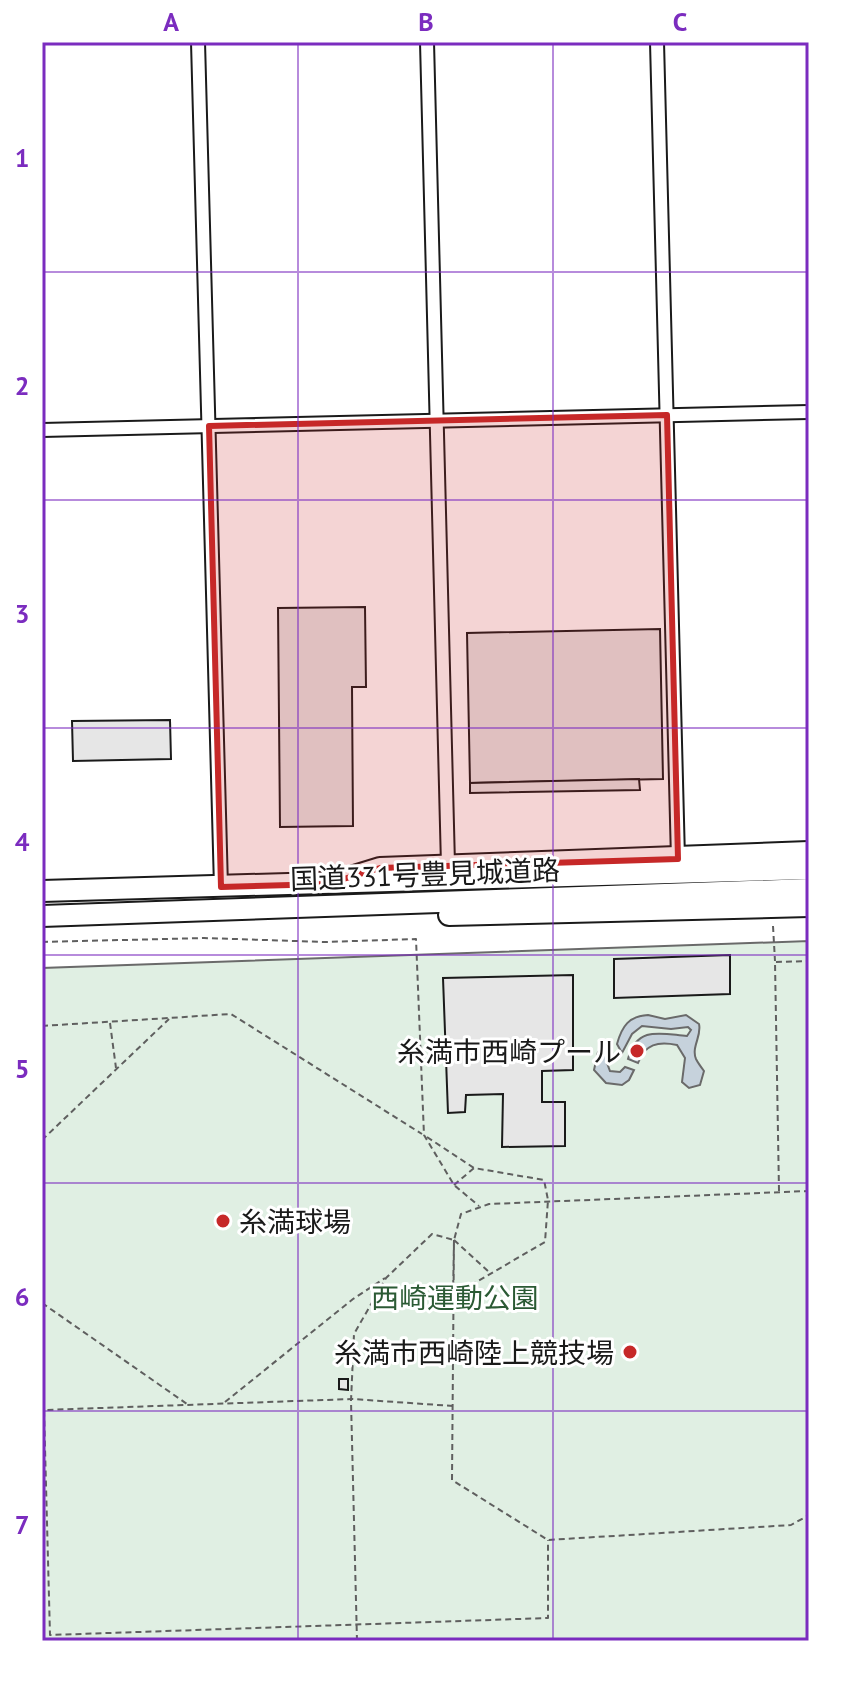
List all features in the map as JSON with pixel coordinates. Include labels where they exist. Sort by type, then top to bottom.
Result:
[{"type":"highway","points":[[327,884],[380,868],[809,852]]},
{"type":"highway","name":"国道331号豊見城道路","points":[[42,916],[311,907],[746,881],[809,869]]},
{"type":"highway","name":"国道331号豊見城道路","points":[[42,891],[327,884],[746,881],[809,889]]},
{"type":"highway","points":[[311,907],[349,918],[809,906]]},
{"type":"street","points":[[198,42],[221,887]]},
{"type":"street","points":[[427,42],[448,865]]},
{"type":"street","points":[[657,42],[678,859]]},
{"type":"street","points":[[42,430],[809,412]]},
{"type":"path","points":[[773,926],[779,1192]]},
{"type":"path","points":[[42,942],[204,938],[325,942],[416,939],[424,1135],[454,1185],[480,1207]]},
{"type":"path","points":[[775,962],[809,961]]},
{"type":"path","points":[[42,1026],[231,1014],[474,1168],[544,1180],[548,1200],[545,1242],[453,1296],[454,1240],[461,1214],[489,1204],[548,1200],[809,1191]]},
{"type":"path","points":[[42,1140],[170,1018]]},
{"type":"path","points":[[110,1022],[116,1069]]},
{"type":"path","points":[[454,1185],[474,1168]]},
{"type":"path","points":[[224,1403],[353,1299],[386,1278],[432,1234],[454,1240],[491,1273]]},
{"type":"path","points":[[454,1240],[452,1480],[548,1540],[791,1525],[809,1515]]},
{"type":"path","points":[[357,1641],[352,1399],[354,1334],[386,1278]]},
{"type":"path","points":[[42,1303],[188,1405]]},
{"type":"path","points":[[42,1318],[50,1635]]},
{"type":"path","points":[[45,1417],[44,1410],[352,1399],[453,1406]]},
{"type":"path","points":[[42,1635],[548,1618],[548,1540]]},
{"type":"highlighted area","points":[[667,415],[678,859],[380,868],[327,884],[221,887],[209,426]]},
{"type":"green space","name":"西崎運動公園","points":[[809,941],[809,1641],[42,1641],[42,968]]},
{"type":"shaded area","name":"糸満市西崎プール","points":[[648,1015],[665,1019],[686,1015],[699,1024],[695,1055],[704,1071],[700,1085],[689,1088],[682,1082],[685,1058],[677,1045],[653,1045],[644,1052],[638,1063],[628,1059],[632,1048],[644,1036],[660,1033],[687,1036],[691,1030],[688,1027],[642,1026],[632,1034],[622,1053],[617,1044],[624,1027],[636,1017]]},
{"type":"shaded area","points":[[608,1044],[614,1057],[607,1063],[610,1071],[620,1072],[625,1067],[634,1070],[622,1085],[606,1083],[594,1070],[598,1052]]},
{"type":"building","points":[[365,607],[366,687],[352,687],[353,826],[280,827],[278,608]]},
{"type":"building","points":[[660,629],[663,779],[470,783],[467,633]]},
{"type":"building","points":[[170,720],[171,759],[73,761],[72,721]]},
{"type":"building","points":[[639,779],[640,790],[470,793],[470,783]]},
{"type":"building","points":[[730,955],[730,994],[614,998],[614,959]]},
{"type":"building","points":[[573,975],[573,1070],[542,1071],[542,1102],[565,1102],[565,1146],[502,1147],[503,1094],[466,1095],[465,1112],[448,1113],[443,978]]},
{"type":"building","points":[[339,1379],[348,1379],[348,1390],[339,1389]]},
{"type":"place","name":"糸満市西崎プール","points":[[637,1051]]},
{"type":"place","name":"糸満球場","points":[[223,1221]]},
{"type":"place","name":"糸満市西崎陸上競技場","points":[[630,1352]]}]
